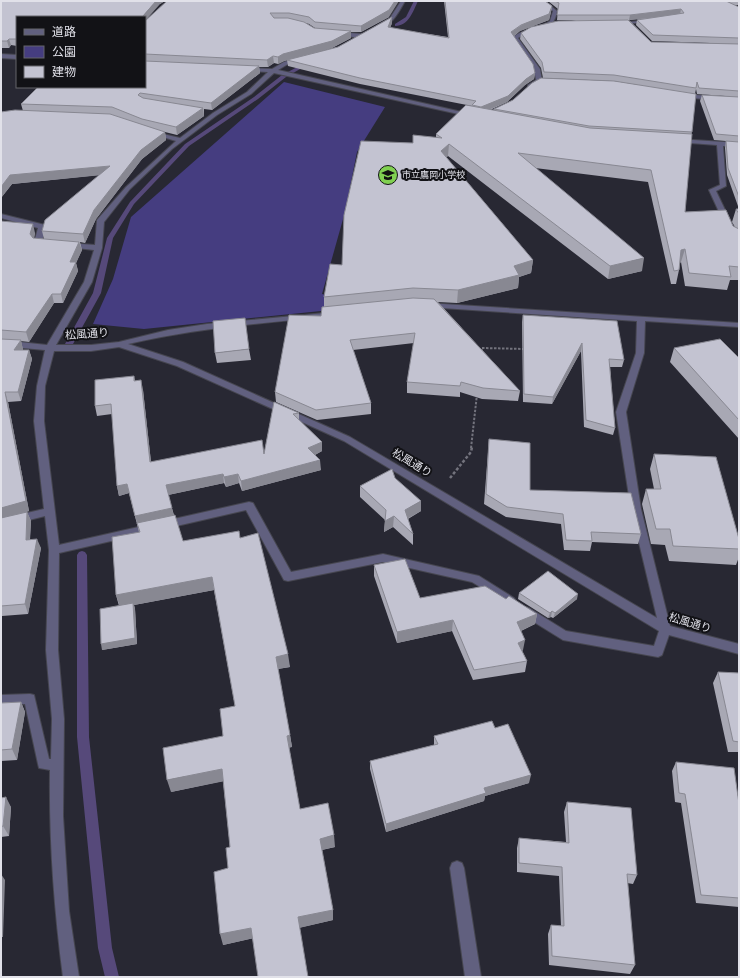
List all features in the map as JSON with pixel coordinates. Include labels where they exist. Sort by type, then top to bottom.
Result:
[{"type":"street","points":[[348,43],[392,19],[402,1]]},
{"type":"street","points":[[542,1],[554,11],[554,19],[551,23]]},
{"type":"street","points":[[613,23],[656,20]]},
{"type":"street","points":[[539,81],[537,69],[515,38],[523,32],[551,23],[559,23]]},
{"type":"street","points":[[629,23],[634,29]]},
{"type":"street","points":[[335,33],[362,36]]},
{"type":"street","points":[[1,56],[16,57]]},
{"type":"street","points":[[71,977],[62,911],[56,816],[58,719],[52,650],[54,550],[39,421],[41,386],[53,348],[88,282],[98,248],[100,222],[128,188],[211,114],[249,93],[286,63],[307,57]]},
{"type":"street","points":[[243,69],[275,71],[482,117]]},
{"type":"street","points":[[523,91],[539,81],[547,81]]},
{"type":"street","points":[[672,94],[739,100]]},
{"type":"street","points":[[148,131],[181,140]]},
{"type":"street","points":[[672,141],[739,145]]},
{"type":"street","points":[[720,144],[723,186],[712,190],[735,238],[739,237]]},
{"type":"street","points":[[1,216],[42,228],[38,243],[98,248]]},
{"type":"street","points":[[421,305],[474,307],[739,325]]},
{"type":"street","points":[[120,344],[168,332],[207,326],[343,313]]},
{"type":"street","points":[[54,550],[249,506],[288,577],[383,558],[475,579],[563,635],[658,652],[665,629],[636,509],[621,412],[640,353],[641,319]]},
{"type":"street","name":"松風通り","points":[[1,343],[53,348],[91,348],[120,344],[180,364],[347,439],[665,629],[739,649]]},
{"type":"street","points":[[1,523],[50,511]]},
{"type":"street","points":[[1,700],[30,699],[44,764],[58,765]]},
{"type":"street","points":[[457,868],[473,977]]},
{"type":"path","points":[[481,355],[482,348],[529,349]]},
{"type":"path","points":[[439,493],[471,452],[477,392]]},
{"type":"green space","points":[[284,82],[385,107],[357,152],[345,212],[322,294],[333,296],[331,310],[144,329],[93,324],[113,279],[131,217]]},
{"type":"building","points":[[1,1],[156,1],[143,16],[16,16],[16,39],[1,41]]},
{"type":"building","points":[[167,1],[395,1],[389,10],[361,26],[315,22],[309,17],[289,13],[270,13],[274,18],[288,18],[304,22],[314,28],[351,31],[332,41],[283,54],[278,57],[273,56],[267,60],[146,54],[146,20]]},
{"type":"building","points":[[445,1],[545,1],[552,6],[549,14],[521,25],[511,32],[533,64],[535,73],[526,79],[508,96],[481,107],[472,105],[476,101],[360,78],[287,60],[338,47],[392,17],[388,27],[449,38]]},
{"type":"building","points":[[555,1],[726,1],[739,7],[739,38],[653,35],[637,20],[684,13],[681,9],[630,15],[557,15],[559,3]]},
{"type":"building","points":[[628,20],[651,42],[739,44],[739,91],[699,88],[697,82],[696,88],[614,75],[544,72],[542,62],[521,33],[531,27],[558,21]]},
{"type":"building","points":[[146,61],[259,66],[211,103],[140,93],[138,95],[143,98],[203,108],[176,127],[142,119],[112,107],[21,104],[37,88],[146,88]]},
{"type":"building","points":[[541,78],[614,81],[696,94],[692,132],[589,126],[494,109],[513,100],[532,83]]},
{"type":"building","points":[[702,95],[739,97],[739,136],[716,134]]},
{"type":"building","points":[[466,105],[590,128],[692,134],[685,212],[726,210],[733,226],[739,229],[739,267],[729,266],[731,277],[689,273],[685,249],[681,250],[679,270],[674,271],[651,170],[518,153],[644,258],[610,266],[449,144],[441,151],[533,260],[514,266],[519,275],[458,290],[413,288],[324,297],[330,264],[342,265],[344,215],[361,141],[413,143],[413,135],[442,138],[436,134]]},
{"type":"building","points":[[15,110],[110,114],[165,132],[141,150],[94,210],[83,234],[42,231],[45,220],[110,166],[10,175],[1,187],[1,112]]},
{"type":"building","points":[[726,141],[739,142],[739,197],[728,168]]},
{"type":"building","points":[[1,221],[33,224],[30,234],[33,238],[79,242],[70,262],[76,262],[61,294],[52,294],[26,332],[1,330]]},
{"type":"building","points":[[413,298],[434,299],[520,391],[483,388],[461,382],[460,386],[407,382],[415,333],[350,340],[371,403],[316,410],[275,392],[289,315],[321,316],[322,307]]},
{"type":"building","points":[[523,315],[617,321],[624,360],[609,359],[615,428],[586,420],[582,343],[553,397],[524,394]]},
{"type":"building","points":[[245,318],[249,349],[215,353],[213,321]]},
{"type":"building","points":[[1,339],[21,340],[14,350],[29,350],[18,392],[5,392],[26,501],[1,508]]},
{"type":"building","points":[[720,339],[739,358],[739,420],[674,348]]},
{"type":"building","points":[[134,376],[134,381],[141,380],[150,462],[262,440],[264,454],[274,402],[299,413],[293,414],[322,442],[308,448],[320,460],[241,481],[238,474],[224,477],[223,474],[166,485],[172,508],[135,516],[127,484],[117,486],[111,404],[95,406],[95,380]]},
{"type":"building","points":[[489,439],[530,443],[530,490],[631,493],[641,534],[591,532],[592,541],[566,540],[563,514],[507,507],[486,494]]},
{"type":"building","points":[[654,454],[716,457],[739,539],[739,549],[673,546],[670,529],[656,529],[646,489],[661,489]]},
{"type":"building","points":[[392,469],[395,478],[421,501],[405,510],[413,534],[394,516],[385,521],[386,510],[360,486]]},
{"type":"building","points":[[27,512],[26,540],[37,539],[25,604],[1,606],[1,518]]},
{"type":"building","points":[[175,515],[183,541],[239,531],[240,538],[258,533],[288,654],[276,657],[290,735],[287,736],[300,809],[328,803],[334,835],[320,839],[333,910],[298,917],[308,977],[258,977],[251,928],[220,934],[214,872],[228,868],[226,848],[230,847],[222,769],[167,780],[163,748],[223,736],[220,709],[235,706],[212,577],[116,595],[112,537],[140,532],[137,523]]},
{"type":"building","points":[[405,559],[420,598],[485,586],[506,599],[509,596],[537,614],[517,622],[525,640],[518,643],[527,661],[474,670],[453,620],[397,632],[374,565]]},
{"type":"building","points":[[548,571],[578,594],[555,613],[552,611],[550,613],[519,593]]},
{"type":"building","points":[[133,603],[135,638],[101,644],[100,609]]},
{"type":"building","points":[[718,672],[739,673],[739,742],[733,741]]},
{"type":"building","points":[[21,702],[12,749],[1,750],[1,703]]},
{"type":"building","points":[[492,721],[495,728],[508,724],[531,775],[484,788],[486,793],[386,824],[370,761],[438,744],[434,736]]},
{"type":"building","points":[[676,762],[734,768],[739,804],[739,898],[701,895],[685,794],[679,793]]},
{"type":"building","points":[[6,797],[3,826],[1,827],[1,798]]},
{"type":"building","points":[[567,802],[631,808],[637,875],[627,874],[635,965],[552,956],[551,925],[564,926],[562,867],[519,863],[519,838],[569,843]]},
{"type":"waterway","points":[[397,25],[408,18],[416,1]]},
{"type":"waterway","points":[[69,344],[97,293],[110,238],[132,203],[187,145],[256,98],[284,76],[307,64]]},
{"type":"waterway","points":[[82,555],[83,737],[105,948],[112,977]]},
{"type":"place","name":"市立鷹岡小学校","points":[[388,175]]}]
